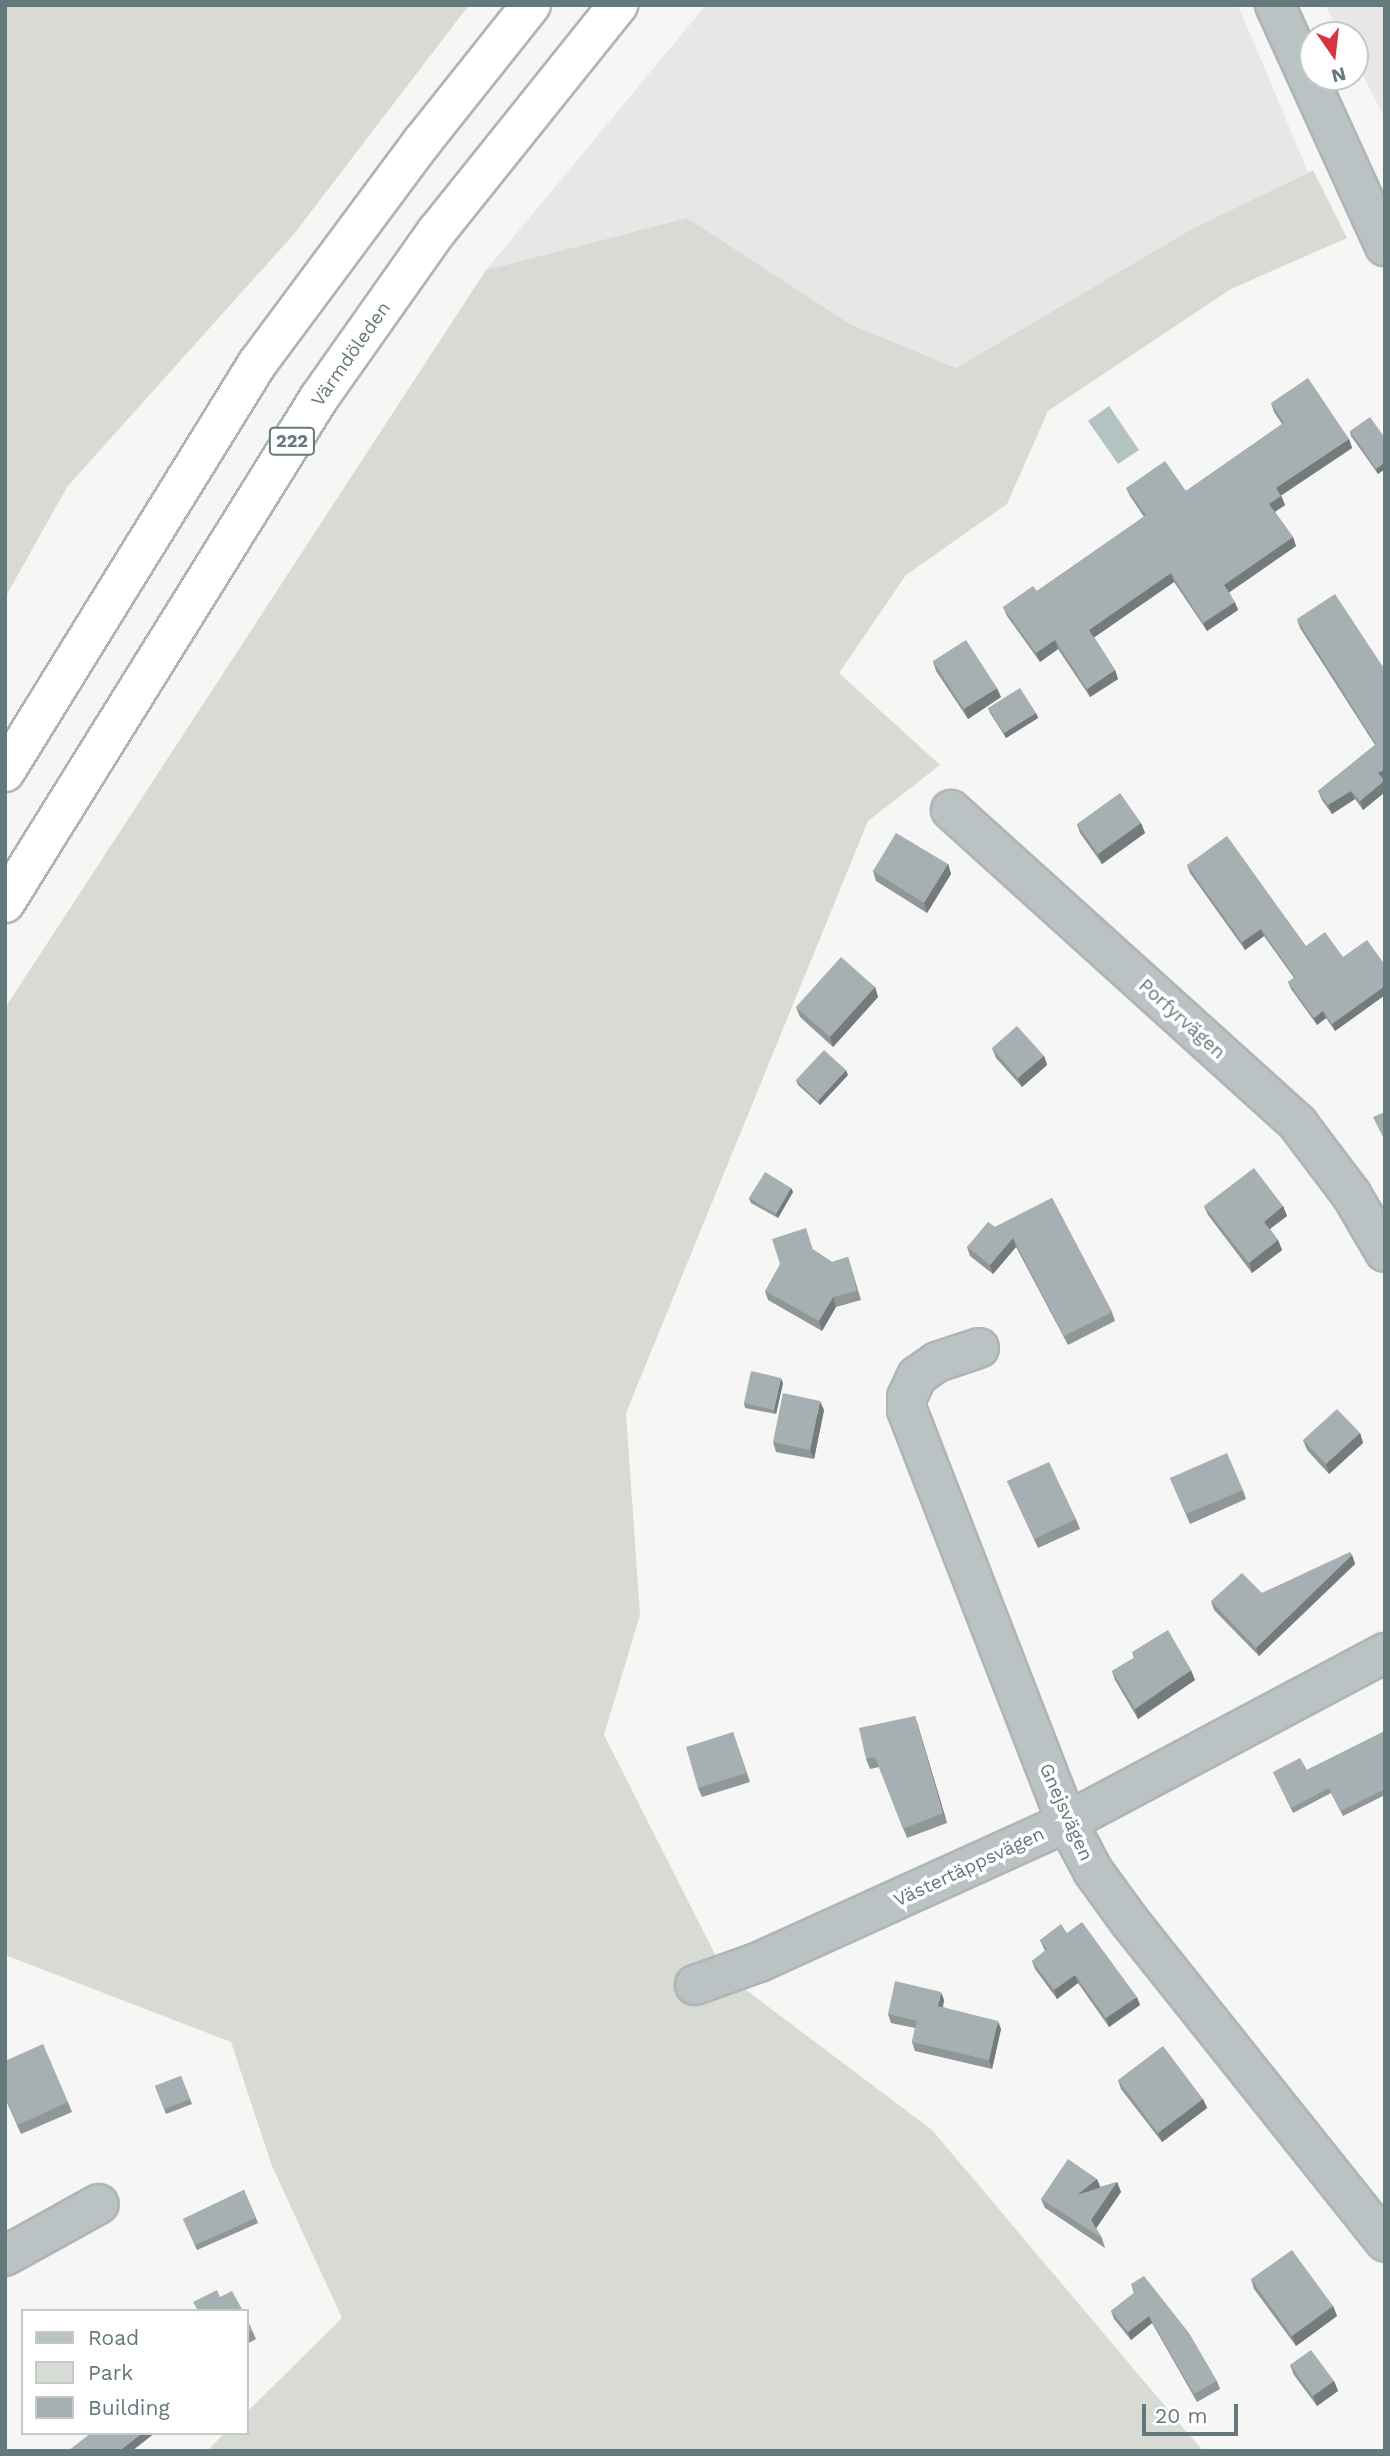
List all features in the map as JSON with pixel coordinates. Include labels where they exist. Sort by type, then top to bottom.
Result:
[{"type":"highway","points":[[5,772],[257,364],[422,142],[531,5]]},
{"type":"highway","name":"Värmdöleden","points":[[5,903],[319,398],[437,231],[618,5]]},
{"type":"street","points":[[1275,5],[1385,246]]},
{"type":"street","name":"Porfyrvägen","points":[[951,810],[1298,1124],[1351,1194],[1385,1252]]},
{"type":"street","name":"Gnejsvägen","points":[[979,1348],[937,1362],[918,1376],[907,1396],[907,1410],[1067,1822],[1093,1871],[1130,1922],[1385,2242]]},
{"type":"street","name":"Västertäppsvägen","points":[[695,1985],[759,1962],[1067,1822],[1385,1653]]},
{"type":"street","points":[[5,2256],[99,2204]]},
{"type":"shaded area","points":[[706,5],[1238,5],[1308,172],[1192,229],[956,368],[850,324],[687,218],[486,270]]},
{"type":"shaded area","points":[[1325,5],[1385,5],[1385,119],[1369,88],[1369,21],[1334,21]]},
{"type":"shaded area","points":[[1109,406],[1139,450],[1118,464],[1088,421]]},
{"type":"green space","points":[[5,5],[469,5],[294,234],[67,487],[5,598]]},
{"type":"green space","points":[[1313,170],[1347,238],[1231,289],[1048,411],[1007,504],[906,575],[839,673],[940,765],[868,821],[626,1413],[640,1615],[604,1735],[725,1974],[932,2130],[1203,2451],[207,2451],[223,2435],[248,2435],[248,2411],[342,2318],[272,2166],[231,2042],[5,1955],[5,1008],[486,270],[687,218],[850,324],[956,368],[1192,229]]},
{"type":"building","points":[[1308,378],[1349,439],[1276,488],[1281,496],[1269,504],[1293,537],[1224,585],[1235,602],[1203,623],[1171,573],[1089,630],[1115,670],[1087,689],[1055,640],[1036,653],[1003,607],[1033,586],[1037,591],[1146,515],[1126,488],[1165,461],[1186,491],[1284,423],[1271,403]]},
{"type":"building","points":[[1370,417],[1385,438],[1385,462],[1376,469],[1350,431]]},
{"type":"building","points":[[1335,594],[1385,670],[1385,769],[1378,773],[1384,781],[1360,801],[1351,791],[1328,805],[1318,791],[1376,744],[1297,619]]},
{"type":"building","points":[[966,640],[997,688],[964,709],[933,661]]},
{"type":"building","points":[[1020,688],[1036,713],[1004,733],[988,708]]},
{"type":"building","points":[[1120,793],[1141,823],[1098,854],[1077,824]]},
{"type":"building","points":[[896,833],[948,864],[924,903],[873,871]]},
{"type":"building","points":[[1227,836],[1306,946],[1325,932],[1343,957],[1367,940],[1385,965],[1385,986],[1332,1024],[1323,1011],[1314,1018],[1288,982],[1295,977],[1261,929],[1242,942],[1187,865]]},
{"type":"building","points":[[841,957],[875,987],[830,1037],[796,1007]]},
{"type":"building","points":[[1017,1026],[1044,1056],[1018,1078],[992,1048]]},
{"type":"building","points":[[824,1050],[846,1070],[818,1101],[796,1080]]},
{"type":"building","points":[[1385,1112],[1385,1141],[1373,1117]]},
{"type":"building","points":[[1254,1168],[1283,1206],[1264,1222],[1278,1240],[1249,1263],[1204,1206]]},
{"type":"building","points":[[765,1172],[791,1188],[776,1214],[749,1198]]},
{"type":"building","points":[[1052,1198],[1112,1312],[1064,1336],[1013,1238],[990,1265],[967,1247],[988,1222],[995,1227]]},
{"type":"building","points":[[806,1228],[813,1250],[832,1262],[848,1257],[857,1291],[833,1297],[819,1321],[765,1291],[780,1264],[772,1239]]},
{"type":"building","points":[[751,1371],[781,1378],[774,1410],[744,1403]]},
{"type":"building","points":[[783,1393],[820,1401],[810,1450],[773,1442]]},
{"type":"building","points":[[1337,1409],[1360,1433],[1326,1464],[1303,1440]]},
{"type":"building","points":[[1227,1453],[1243,1490],[1186,1514],[1170,1478]]},
{"type":"building","points":[[1049,1462],[1076,1519],[1034,1539],[1007,1481]]},
{"type":"building","points":[[1350,1552],[1352,1555],[1256,1648],[1211,1601],[1242,1573],[1262,1593]]},
{"type":"building","points":[[1168,1630],[1191,1670],[1135,1709],[1112,1671],[1135,1657],[1132,1652]]},
{"type":"building","points":[[915,1716],[943,1813],[903,1829],[875,1757],[866,1759],[859,1728]]},
{"type":"building","points":[[1385,1731],[1385,1789],[1341,1811],[1329,1788],[1291,1808],[1273,1772],[1300,1758],[1307,1770]]},
{"type":"building","points":[[733,1732],[746,1773],[698,1788],[686,1747]]},
{"type":"building","points":[[1082,1922],[1137,1997],[1106,2018],[1075,1975],[1054,1990],[1032,1961],[1047,1949],[1040,1940],[1061,1924],[1067,1933]]},
{"type":"building","points":[[895,1981],[941,1992],[938,2006],[998,2021],[989,2060],[912,2042],[917,2021],[888,2014]]},
{"type":"building","points":[[43,2044],[68,2102],[18,2125],[5,2096],[5,2061]]},
{"type":"building","points":[[1163,2046],[1203,2099],[1158,2133],[1118,2080]]},
{"type":"building","points":[[181,2076],[190,2099],[164,2109],[155,2086]]},
{"type":"building","points":[[1068,2159],[1097,2179],[1077,2195],[1117,2182],[1091,2220],[1102,2238],[1041,2199]]},
{"type":"building","points":[[244,2190],[256,2218],[195,2245],[183,2219]]},
{"type":"building","points":[[1292,2250],[1333,2306],[1292,2336],[1251,2279]]},
{"type":"building","points":[[1144,2276],[1189,2333],[1217,2381],[1194,2394],[1149,2316],[1128,2332],[1111,2311],[1135,2292],[1131,2284]]},
{"type":"building","points":[[217,2290],[220,2297],[232,2291],[242,2309],[197,2309],[193,2302]]},
{"type":"building","points":[[1311,2350],[1334,2381],[1313,2396],[1290,2365]]},
{"type":"building","points":[[88,2435],[139,2435],[119,2451],[68,2451]]}]
